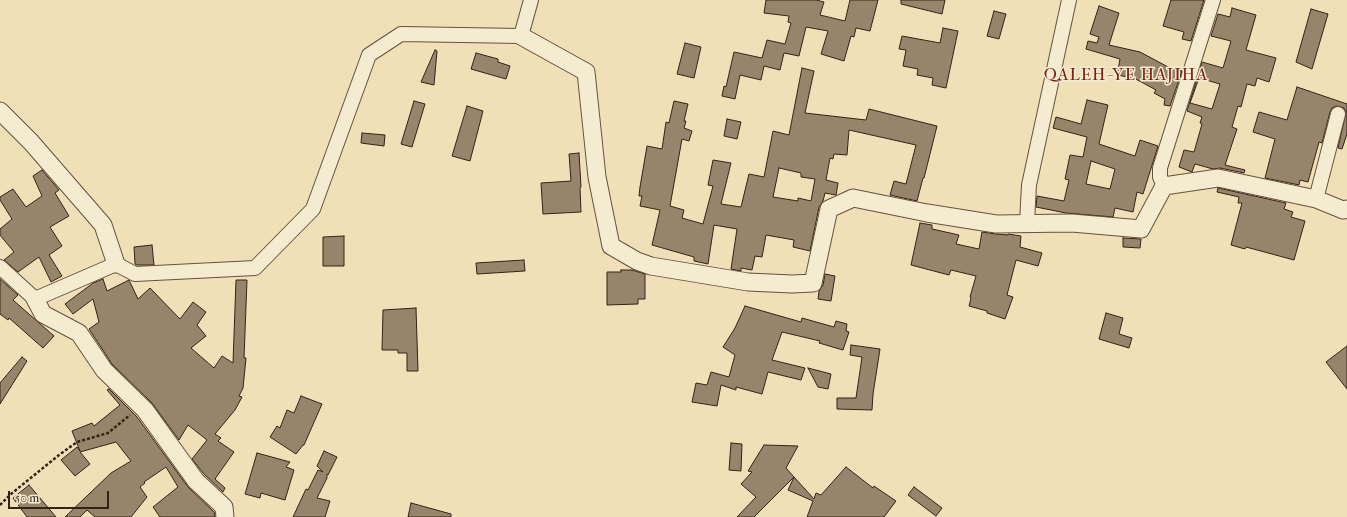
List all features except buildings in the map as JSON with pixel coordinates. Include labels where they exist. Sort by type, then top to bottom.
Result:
[{"type":"street","points":[[521,36],[531,0]]},
{"type":"street","points":[[1027,223],[1029,185],[1069,0]]},
{"type":"street","points":[[1164,186],[1160,177],[1160,168],[1213,0]]},
{"type":"street","points":[[0,111],[31,142],[103,225],[116,264],[135,274],[255,268],[314,209],[369,55],[401,34],[521,36],[586,72],[598,176],[611,246],[637,261],[651,266],[748,282],[792,284],[813,283],[829,209],[854,198],[927,213],[996,224],[1072,223],[1141,229],[1164,186]]},
{"type":"street","points":[[1316,199],[1338,114]]},
{"type":"street","points":[[1164,186],[1218,178],[1316,199],[1343,210],[1347,209]]},
{"type":"street","points":[[35,299],[116,264]]},
{"type":"street","points":[[0,267],[35,299],[43,314],[79,332],[104,370],[145,410],[196,481],[224,507],[225,517]]},
{"type":"path","points":[[0,505],[11,494],[77,442],[108,433],[140,405]]},
{"type":"district","name":"QALEH-YE HAJIHA","points":[[1126,76]]}]
